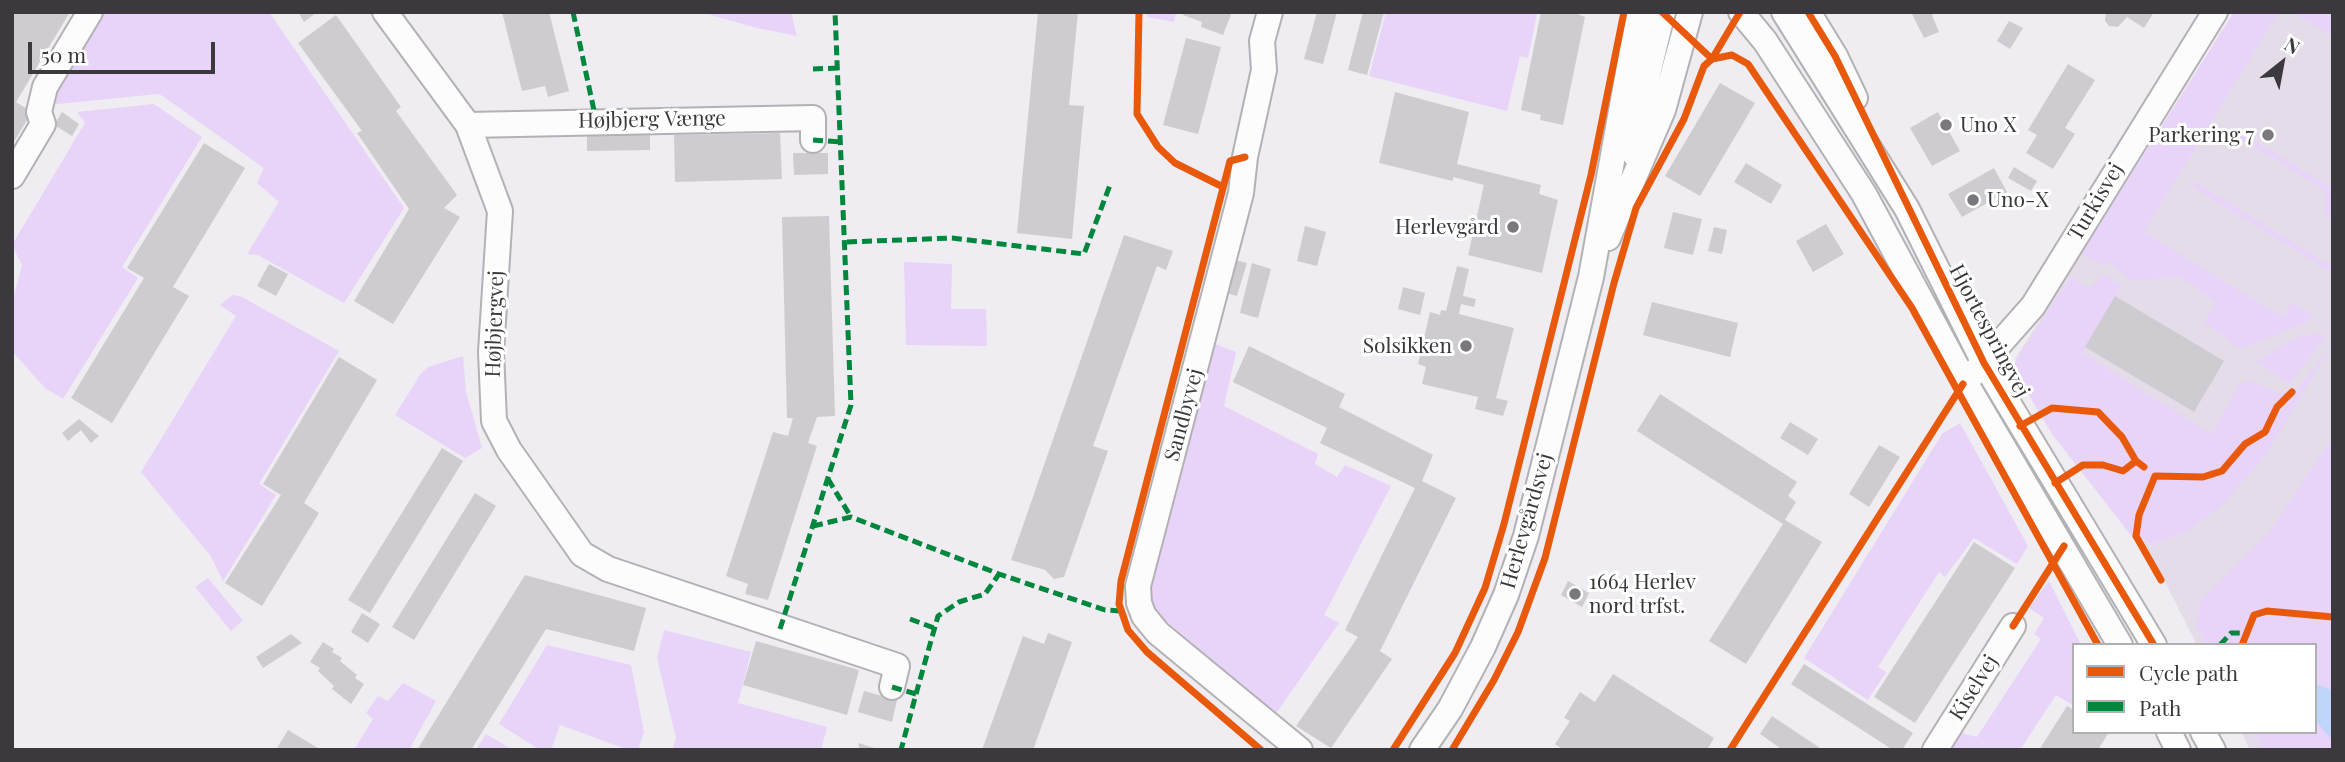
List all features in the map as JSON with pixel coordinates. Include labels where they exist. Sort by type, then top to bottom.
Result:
[{"type":"street","points":[[12,176],[43,124],[39,112],[45,87],[90,12]]},
{"type":"street","name":"Højbjergvej","points":[[385,12],[468,125],[500,211],[491,352],[494,421],[509,450],[582,554],[608,569],[897,666],[892,687]]},
{"type":"street","name":"Sandbyvej","points":[[1270,12],[1262,41],[1265,70],[1245,157],[1241,193],[1138,586],[1139,603],[1144,616],[1158,633],[1300,750]]},
{"type":"street","name":"Herlevgårdsvej","points":[[1422,750],[1450,709],[1506,596],[1526,536],[1591,277],[1639,12]]},
{"type":"street","points":[[1632,183],[1644,90],[1662,12]]},
{"type":"street","name":"Herlevgårdsvej","points":[[1591,277],[1663,110],[1690,12]]},
{"type":"street","name":"Hjortespringvej","points":[[1741,12],[1765,41],[1864,194],[1965,382],[2119,643]]},
{"type":"street","name":"Hjortespringvej","points":[[1784,12],[1907,209],[1984,363],[2153,643]]},
{"type":"street","points":[[1808,12],[1835,56],[1907,209]]},
{"type":"street","name":"Turkisvej","points":[[1965,382],[2033,306],[2215,12]]},
{"type":"street","name":"Højbjerg Vænge","points":[[468,125],[813,118],[813,140]]},
{"type":"street","name":"Kiselvej","points":[[1935,750],[2013,626]]},
{"type":"street","points":[[2170,734],[2178,750]]},
{"type":"street","points":[[2204,734],[2213,750]]},
{"type":"shaded area","points":[[102,12],[269,12],[404,208],[344,303],[258,255],[247,254],[279,202],[257,183],[264,168],[164,97],[159,94],[56,104],[53,94]]},
{"type":"shaded area","points":[[700,12],[791,12],[797,36],[757,28]]},
{"type":"shaded area","points":[[1147,12],[1176,12],[1174,22],[1147,17]]},
{"type":"shaded area","points":[[1386,12],[1537,14],[1528,58],[1520,56],[1507,111],[1369,76]]},
{"type":"shaded area","points":[[2234,12],[2333,12],[2333,750],[2250,750],[2242,734],[2317,734],[2317,643],[2196,643],[2158,568],[2015,359]]},
{"type":"shaded area","points":[[2234,12],[2279,12],[2144,232],[2283,317],[2292,302],[2314,316],[2300,325],[2240,349],[2204,322],[2216,302],[2179,277],[2131,281],[2110,262],[2104,266],[2081,254]]},
{"type":"shaded area","points":[[2292,12],[2333,12],[2333,37]]},
{"type":"shaded area","points":[[154,104],[202,137],[122,267],[138,278],[63,399],[45,388],[12,351],[12,303],[22,265],[12,245],[85,123],[77,112]]},
{"type":"shaded area","points":[[2230,125],[2329,186],[2333,183],[2333,219],[2324,213],[2326,191],[2226,130]]},
{"type":"shaded area","points":[[2196,182],[2333,267],[2333,274],[2193,187]]},
{"type":"shaded area","points":[[904,262],[952,264],[951,309],[986,309],[987,346],[906,345]]},
{"type":"shaded area","points":[[2104,275],[2122,286],[2082,353],[2212,434],[2238,385],[2249,380],[2279,393],[2296,390],[2333,343],[2264,458],[2221,506],[2187,532],[2149,545],[2145,540],[2133,538],[2052,434],[2012,367],[2070,277],[2089,289]]},
{"type":"shaded area","points":[[233,295],[242,297],[339,351],[259,484],[276,495],[223,581],[210,555],[141,472],[236,316],[220,305]]},
{"type":"shaded area","points":[[2302,335],[2327,335],[2290,384],[2256,361]]},
{"type":"shaded area","points":[[1210,342],[1236,352],[1224,406],[1318,454],[1315,464],[1337,477],[1345,465],[1391,486],[1324,615],[1339,623],[1275,715],[1156,612],[1149,595],[1150,579]]},
{"type":"shaded area","points":[[463,356],[466,392],[482,448],[465,458],[395,415],[428,367]]},
{"type":"shaded area","points":[[1960,423],[2028,546],[2017,564],[1974,538],[1945,577],[1939,572],[1878,667],[1886,672],[1868,700],[1804,658],[1942,434]]},
{"type":"shaded area","points":[[2333,436],[2333,750],[2264,750],[2255,734],[2317,734],[2317,643],[2205,643],[2197,627],[2200,602],[2269,533]]},
{"type":"shaded area","points":[[208,578],[243,620],[231,631],[195,587]]},
{"type":"shaded area","points":[[2049,581],[2080,643],[2072,643],[2072,705],[2056,695],[2020,750],[1950,750],[1961,733],[1977,737],[2041,639],[2034,634],[2044,618],[2029,608]]},
{"type":"shaded area","points":[[664,630],[751,652],[738,703],[827,727],[821,750],[672,750],[676,738],[657,658]]},
{"type":"shaded area","points":[[547,645],[631,665],[644,732],[638,750],[629,750],[560,725],[551,750],[540,750],[499,724]]},
{"type":"shaded area","points":[[403,683],[436,701],[409,750],[354,750],[373,719],[366,713],[378,696],[388,701]]},
{"type":"shaded area","points":[[486,734],[513,750],[476,750]]},
{"type":"water","points":[[2317,685],[2333,690],[2333,741],[2317,722]]},
{"type":"building","points":[[16,12],[70,12],[16,102],[32,112],[12,145],[12,18]]},
{"type":"building","points":[[298,12],[317,12],[304,22]]},
{"type":"building","points":[[502,12],[549,12],[569,91],[548,97],[545,86],[522,91]]},
{"type":"building","points":[[1038,12],[1078,12],[1069,105],[1084,106],[1072,239],[1017,233]]},
{"type":"building","points":[[1184,12],[1232,12],[1223,35],[1201,27],[1202,22],[1183,15]]},
{"type":"building","points":[[1317,12],[1337,12],[1323,64],[1304,59]]},
{"type":"building","points":[[1363,12],[1384,12],[1367,75],[1348,70]]},
{"type":"building","points":[[1541,12],[1573,12],[1585,17],[1563,125],[1540,120],[1541,115],[1521,110]]},
{"type":"building","points":[[1911,12],[1938,12],[1932,15],[1939,32],[1924,38]]},
{"type":"building","points":[[2106,12],[2154,12],[2144,28],[2127,17],[2118,27],[2109,26],[2105,21]]},
{"type":"building","points":[[336,15],[401,107],[396,111],[457,195],[444,208],[460,217],[393,324],[354,301],[409,209],[357,133],[362,131],[298,43]]},
{"type":"building","points":[[2009,21],[2023,28],[2010,49],[1997,41]]},
{"type":"building","points":[[1186,38],[1221,47],[1198,134],[1163,125]]},
{"type":"building","points":[[2068,64],[2095,80],[2065,128],[2075,134],[2053,169],[2026,153],[2037,135],[2028,130]]},
{"type":"building","points":[[1720,83],[1755,103],[1700,196],[1665,176]]},
{"type":"building","points":[[1395,92],[1469,112],[1457,164],[1541,185],[1539,194],[1558,200],[1542,273],[1468,255],[1484,185],[1453,177],[1453,181],[1379,163]]},
{"type":"building","points":[[62,112],[79,124],[72,136],[54,125]]},
{"type":"building","points":[[1938,112],[1960,151],[1932,166],[1910,128]]},
{"type":"building","points":[[650,130],[650,150],[587,151],[587,132]]},
{"type":"building","points":[[780,133],[782,179],[675,182],[674,135]]},
{"type":"building","points":[[204,143],[245,168],[173,287],[189,296],[112,423],[71,398],[144,278],[127,268]]},
{"type":"building","points":[[793,153],[828,153],[828,174],[794,175]]},
{"type":"building","points":[[1746,163],[1782,185],[1771,204],[1734,182]]},
{"type":"building","points":[[2014,167],[2037,181],[2031,191],[2008,178]]},
{"type":"building","points":[[1994,168],[2007,192],[1962,217],[1948,194]]},
{"type":"building","points":[[1673,212],[1702,219],[1693,255],[1664,248]]},
{"type":"building","points":[[829,216],[835,416],[817,417],[808,443],[817,446],[768,600],[745,594],[748,584],[726,576],[773,432],[788,436],[793,418],[787,418],[782,217]]},
{"type":"building","points":[[1826,224],[1844,254],[1813,272],[1796,241]]},
{"type":"building","points":[[1305,226],[1326,232],[1317,266],[1297,261]]},
{"type":"building","points":[[1714,227],[1727,230],[1722,254],[1708,251]]},
{"type":"building","points":[[1124,235],[1173,251],[1166,270],[1157,266],[1093,446],[1108,451],[1064,577],[1054,579],[1045,570],[1011,560]]},
{"type":"building","points":[[1235,260],[1247,263],[1237,296],[1226,293]]},
{"type":"building","points":[[1252,263],[1271,269],[1258,318],[1240,313]]},
{"type":"building","points":[[269,264],[288,274],[276,296],[257,286]]},
{"type":"building","name":"Solsikken","points":[[1457,266],[1469,269],[1463,296],[1476,299],[1474,307],[1461,304],[1459,314],[1514,328],[1496,398],[1508,401],[1503,416],[1475,409],[1478,397],[1422,384],[1426,367],[1418,364],[1430,312],[1440,315],[1441,310],[1446,311]]},
{"type":"building","points":[[1403,287],[1425,293],[1420,315],[1398,309]]},
{"type":"building","points":[[2115,296],[2224,361],[2194,412],[2085,347]]},
{"type":"building","points":[[1652,302],[1738,323],[1730,357],[1643,335]]},
{"type":"building","points":[[1249,346],[1345,394],[1339,407],[1433,455],[1422,481],[1456,498],[1380,651],[1392,659],[1331,748],[1296,726],[1358,637],[1345,630],[1415,488],[1320,443],[1327,428],[1233,382]]},
{"type":"building","points":[[339,357],[377,380],[304,503],[319,513],[262,606],[225,583],[281,495],[263,484]]},
{"type":"building","points":[[1660,394],[1797,482],[1788,496],[1796,502],[1785,520],[1822,542],[1746,664],[1709,641],[1783,524],[1637,431]]},
{"type":"building","points":[[79,419],[99,436],[91,443],[81,430],[68,441],[62,433]]},
{"type":"building","points":[[1790,422],[1818,439],[1808,455],[1780,438]]},
{"type":"building","points":[[1879,445],[1900,457],[1869,507],[1849,494]]},
{"type":"building","points":[[442,448],[463,461],[370,613],[348,600]]},
{"type":"building","points":[[475,493],[496,506],[414,640],[392,627]]},
{"type":"building","points":[[1974,542],[2015,568],[1915,723],[1874,697]]},
{"type":"building","points":[[525,575],[646,608],[634,651],[546,629],[471,750],[417,750]]},
{"type":"building","name":"1664 Herlev nord trfst.","points":[[1568,581],[1589,593],[1582,607],[1561,595]]},
{"type":"building","points":[[362,613],[380,624],[368,643],[351,632]]},
{"type":"building","points":[[1048,633],[1072,642],[1033,750],[982,750],[1023,636],[1044,644]]},
{"type":"building","points":[[291,634],[302,643],[263,668],[256,657]]},
{"type":"building","points":[[756,641],[859,670],[847,715],[743,685]]},
{"type":"building","points":[[323,642],[334,649],[332,652],[342,658],[340,661],[364,684],[351,704],[332,689],[334,686],[318,671],[320,668],[310,662]]},
{"type":"building","points":[[1804,664],[1913,733],[1902,750],[1893,750],[1791,684]]},
{"type":"building","points":[[1613,674],[1714,738],[1707,750],[1564,750],[1555,744],[1570,721],[1564,718],[1580,692],[1595,702]]},
{"type":"building","points":[[864,691],[897,700],[892,722],[858,712]]},
{"type":"building","points":[[2067,706],[2072,709],[2072,734],[2108,734],[2098,750],[2039,750]]},
{"type":"building","points":[[1772,716],[1823,750],[1783,750],[1760,734]]},
{"type":"building","points":[[288,730],[321,750],[276,750]]},
{"type":"building","points":[[858,743],[878,749],[878,750],[860,750]]},
{"type":"marked path","points":[[573,12],[596,120]]},
{"type":"marked path","points":[[780,629],[851,405],[835,12]]},
{"type":"marked path","points":[[813,69],[838,68]]},
{"type":"marked path","points":[[813,140],[841,142]]},
{"type":"marked path","points":[[847,242],[952,238],[1084,254],[1110,185]]},
{"type":"marked path","points":[[828,479],[851,517]]},
{"type":"marked path","points":[[813,526],[851,517],[999,574],[1105,610],[1121,611]]},
{"type":"marked path","points":[[916,694],[938,616],[959,602],[985,594],[999,574]]},
{"type":"marked path","points":[[910,619],[934,628]]},
{"type":"marked path","points":[[2222,643],[2231,633],[2244,633]]},
{"type":"marked path","points":[[892,687],[916,694],[901,750]]},
{"type":"cycle path","points":[[1139,12],[1137,114],[1158,147],[1175,163],[1223,187]]},
{"type":"cycle path","points":[[1393,750],[1455,653],[1485,588],[1504,524],[1591,175],[1624,12]]},
{"type":"cycle path","points":[[1662,12],[1712,59],[1740,12]]},
{"type":"cycle path","points":[[1808,12],[1835,56],[1984,363],[2153,643]]},
{"type":"cycle path","points":[[1452,750],[1494,680],[1518,632],[1545,558],[1614,283],[1636,208],[1684,119],[1704,66],[1712,59],[1732,55],[1748,64],[1912,308],[2097,643]]},
{"type":"cycle path","points":[[1245,157],[1230,161],[1121,581],[1119,604],[1128,630],[1147,652],[1261,750]]},
{"type":"cycle path","points":[[1730,750],[1963,384]]},
{"type":"cycle path","points":[[2161,580],[2136,536],[2139,515],[2155,476],[2203,477],[2222,471],[2245,444],[2265,432],[2277,407],[2292,392]]},
{"type":"cycle path","points":[[2020,426],[2052,408],[2098,412],[2122,437],[2136,461]]},
{"type":"cycle path","points":[[2055,483],[2083,465],[2103,465],[2123,471],[2136,461],[2144,467]]},
{"type":"cycle path","points":[[2013,626],[2064,546]]},
{"type":"cycle path","points":[[2243,643],[2254,615],[2267,611],[2333,617]]},
{"type":"place","name":"Uno X","points":[[1946,125]]},
{"type":"place","name":"Parkering 7","points":[[2268,135]]},
{"type":"place","name":"Uno-X","points":[[1973,200]]},
{"type":"place","name":"Herlevgård","points":[[1513,227]]},
{"type":"place","name":"Solsikken","points":[[1466,346]]},
{"type":"place","name":"1664 Herlev nord trfst.","points":[[1575,594]]}]
